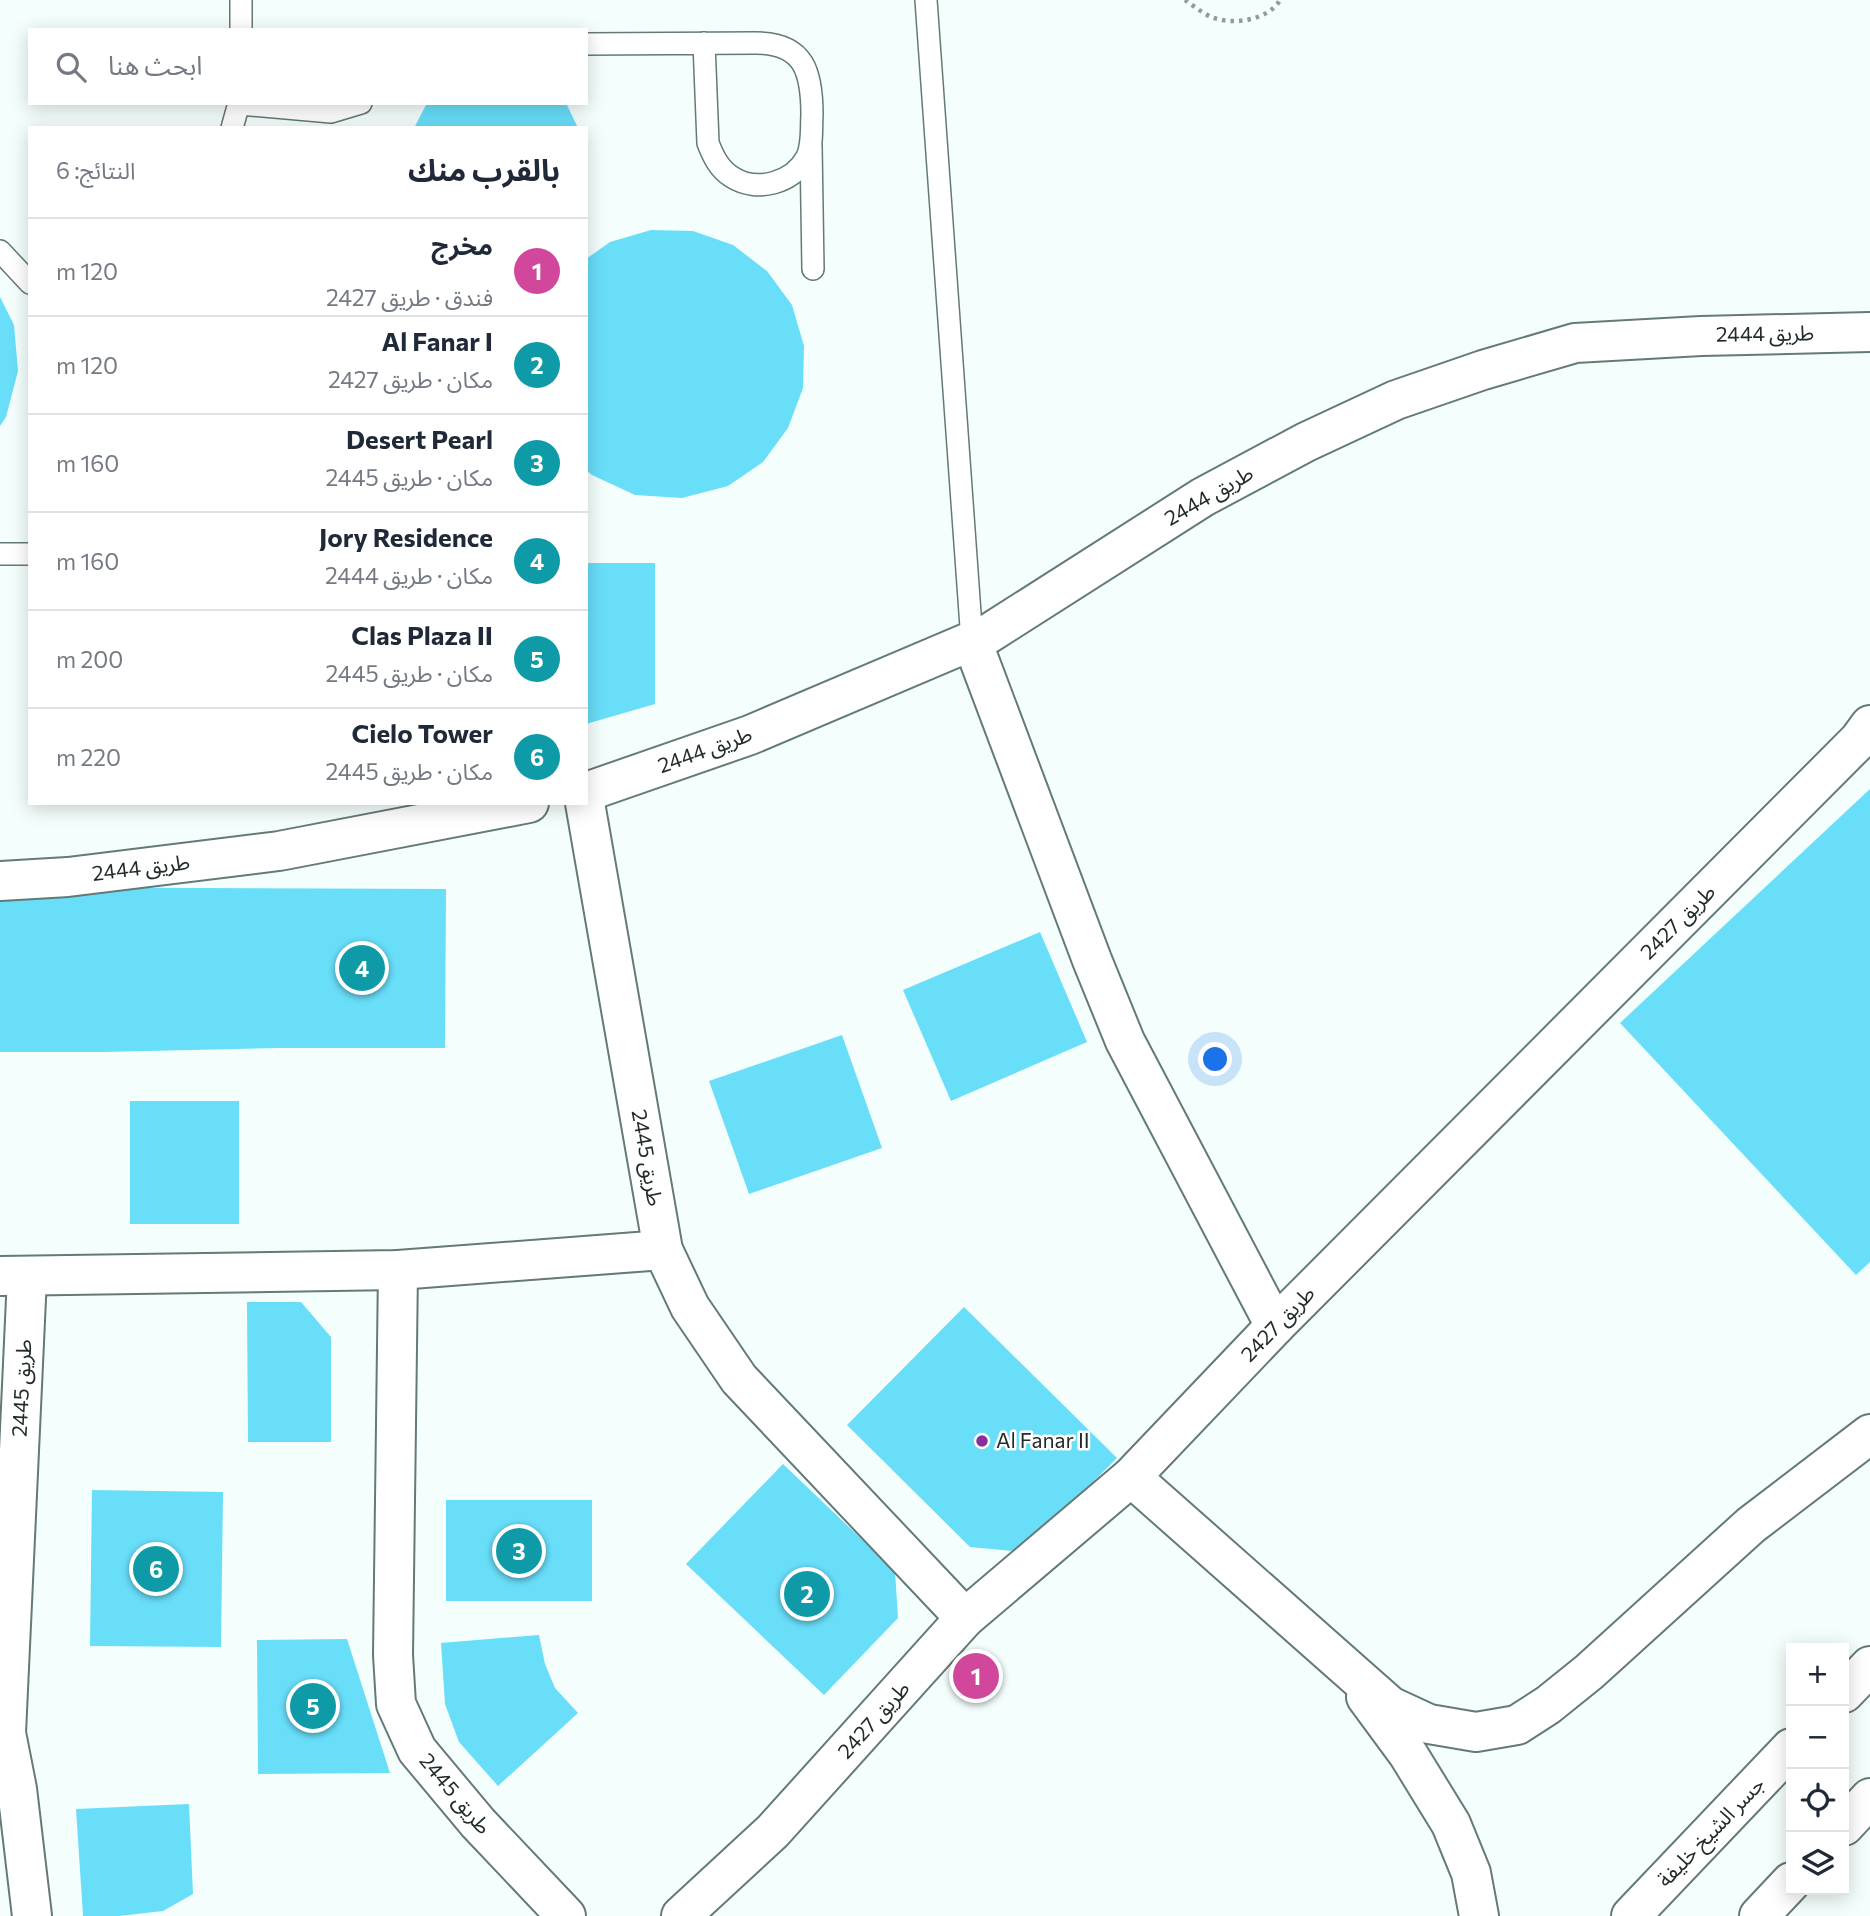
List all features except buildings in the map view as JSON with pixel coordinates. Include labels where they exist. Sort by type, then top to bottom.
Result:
[{"type":"main road","name":"طريق 2444","points":[[588,791],[750,734],[988,634],[1203,497],[1306,442],[1396,400],[1483,370],[1575,344],[1701,336],[1870,332]]},
{"type":"main road","points":[[972,641],[1125,1041],[1275,1326]]},
{"type":"main road","name":"طريق 2427","points":[[681,1916],[773,1831],[965,1618],[1131,1477],[1275,1326],[1859,740],[1870,725]]},
{"type":"main road","name":"طريق 2444","points":[[0,881],[68,877],[279,851],[519,805]]},
{"type":"main road","name":"طريق 2445","points":[[32,1916],[17,1789],[6,1733],[13,1277],[398,1270],[663,1250],[585,805]]},
{"type":"main road","points":[[663,1250],[690,1307],[739,1379],[965,1618]]},
{"type":"main road","name":"طريق 2445","points":[[398,1270],[393,1655],[396,1704],[417,1750],[478,1823],[566,1916]]},
{"type":"main road","points":[[1131,1477],[1390,1706],[1429,1724],[1476,1732],[1517,1725],[1548,1705],[1589,1672],[1751,1525],[1870,1434]]},
{"type":"main road","points":[[1849,1688],[1870,1665]]},
{"type":"main road","points":[[1344,1667],[1408,1754],[1451,1824],[1471,1873],[1479,1916]]},
{"type":"main road","name":"جسر الشيخ خليفة","points":[[1631,1916],[1786,1753]]},
{"type":"main road","points":[[1849,1821],[1870,1798]]},
{"type":"main road","points":[[1759,1916],[1786,1887]]},
{"type":"lane","points":[[241,0],[241,28]]},
{"type":"lane","points":[[926,0],[972,641]]},
{"type":"lane","points":[[704,43],[708,142],[721,168],[745,183],[774,183],[798,169],[811,144]]},
{"type":"lane","points":[[588,44],[769,43],[782,46],[803,63],[812,88],[813,269]]},
{"type":"lane","points":[[233,126],[239,105]]},
{"type":"lane","points":[[250,105],[331,112],[354,105]]},
{"type":"lane","points":[[0,251],[28,281]]},
{"type":"lane","points":[[0,554],[28,554]]},
{"type":"path","points":[[1185,0],[1211,17],[1248,22],[1275,9],[1280,0]]},
{"type":"place","name":"Jory Residence","points":[[362,968]]},
{"type":"place","name":"Al Fanar II","points":[[982,1441]]},
{"type":"place","name":"Desert Pearl","points":[[519,1551]]},
{"type":"place","name":"Cielo Tower","points":[[156,1569]]},
{"type":"place","name":"Al Fanar I","points":[[807,1594]]},
{"type":"place","name":"مخرج","points":[[976,1676]]},
{"type":"place","name":"Clas Plaza II","points":[[313,1706]]}]
